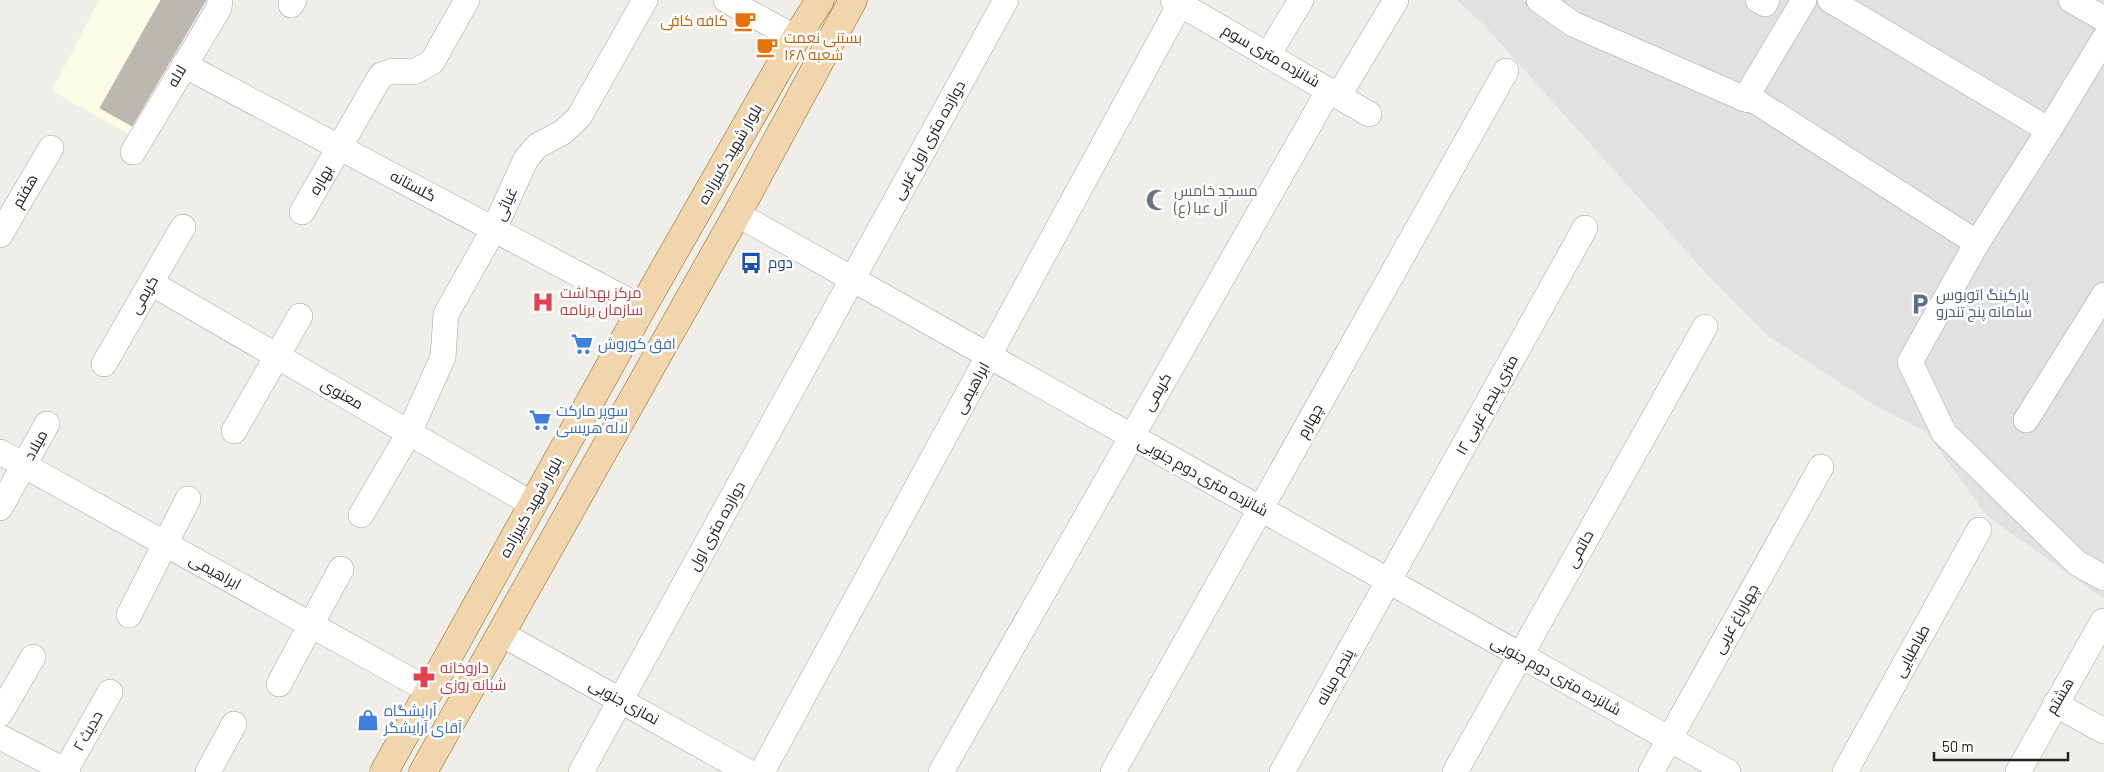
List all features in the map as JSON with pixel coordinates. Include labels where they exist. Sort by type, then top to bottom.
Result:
[{"type":"main road","points":[[423,772],[737,214],[853,0]]},
{"type":"main road","points":[[840,24],[868,0]]},
{"type":"main road","name":"بلوار شهید کبیرزاده","points":[[384,772],[642,308],[816,3]]},
{"type":"street","name":"لاله","points":[[133,152],[219,8],[220,0]]},
{"type":"street","name":"بهاره","points":[[302,212],[381,75],[393,71],[414,72],[432,62],[467,0]]},
{"type":"street","name":"غیاثی","points":[[361,515],[409,433],[443,358],[446,314],[494,230],[526,159],[537,146],[563,132],[579,117],[645,0]]},
{"type":"street","points":[[726,0],[796,38]]},
{"type":"street","name":"دوازده متری اول غربی","points":[[852,280],[1006,0]]},
{"type":"street","points":[[1268,55],[1301,0]]},
{"type":"street","name":"کریمی","points":[[940,772],[1131,437],[1334,93],[1396,0]]},
{"type":"street","points":[[1539,0],[1573,24],[1745,99],[1756,101],[1977,243]]},
{"type":"street","points":[[1758,0],[1765,4],[1768,0]]},
{"type":"street","points":[[1745,99],[1804,0]]},
{"type":"street","points":[[1830,0],[2049,130]]},
{"type":"street","points":[[2072,0],[2104,19]]},
{"type":"street","name":"شانزده متری سوم","points":[[1177,2],[1209,9],[1268,55],[1369,114]]},
{"type":"street","name":"ابراهیمی","points":[[762,772],[989,356],[1177,2]]},
{"type":"street","points":[[2104,40],[1977,243],[1910,362],[1944,433],[2077,562],[2104,578]]},
{"type":"street","name":"گلستانه","points":[[184,65],[642,308]]},
{"type":"street","name":"چهارم","points":[[1113,772],[1506,70]]},
{"type":"street","name":"هفتم","points":[[0,235],[51,148]]},
{"type":"street","name":"شانزده متری دوم جنوبی","points":[[737,214],[1728,772]]},
{"type":"street","name":"کریمی","points":[[104,364],[183,227]]},
{"type":"street","name":"۱۲ متری پنجم غربی","points":[[1388,582],[1585,228]]},
{"type":"street","name":"دوازده متری اول","points":[[581,772],[852,280]]},
{"type":"street","name":"معنوی","points":[[151,283],[532,504]]},
{"type":"street","points":[[2026,420],[2104,295]]},
{"type":"street","points":[[234,430],[300,316]]},
{"type":"street","name":"حاتمی","points":[[1454,772],[1705,327]]},
{"type":"street","name":"میلاد","points":[[0,508],[47,424]]},
{"type":"street","name":"ابراهیمی","points":[[0,452],[430,691]]},
{"type":"street","name":"چهارباغ غربی","points":[[1651,772],[1821,467]]},
{"type":"street","points":[[129,614],[188,499]]},
{"type":"street","name":"طباطبایی","points":[[1845,772],[1979,530]]},
{"type":"street","points":[[279,684],[341,569]]},
{"type":"street","name":"پنجم میانه","points":[[1282,772],[1388,582]]},
{"type":"street","name":"هشتم","points":[[2018,772],[2055,704],[2104,621]]},
{"type":"street","name":"نمازی جنوبی","points":[[500,633],[748,772]]},
{"type":"street","points":[[0,714],[33,657]]},
{"type":"street","name":"حدیث ۲","points":[[67,771],[110,692]]},
{"type":"street","points":[[2055,704],[2104,731]]},
{"type":"street","points":[[208,772],[234,724]]},
{"type":"street","points":[[0,737],[67,771]]},
{"type":"shaded area","points":[[99,0],[206,0],[129,134],[52,91]]},
{"type":"shaded area","name":"پارکینگ اتوبوس سامانه پنج تندرو","points":[[1457,0],[2104,0],[2104,599],[1987,516],[1926,432],[1876,406],[1768,336],[1705,272],[1484,25]]},
{"type":"building","points":[[161,0],[206,0],[132,126],[100,108]]},
{"type":"place","name":"کافه کافی","points":[[745,21]]},
{"type":"place","name":"بستنی نعمت شعبه ۱۶۸","points":[[767,47]]},
{"type":"place","name":"مسجد خامس آل عبا (ع)","points":[[1157,200]]},
{"type":"place","name":"دوم","points":[[751,263]]},
{"type":"place","name":"مرکز بهداشت سازمان برنامه","points":[[543,302]]},
{"type":"place","name":"پارکینگ اتوبوس سامانه پنج تندرو","points":[[1920,304]]},
{"type":"place","name":"افق کوروش","points":[[582,344]]},
{"type":"place","name":"سوپر مارکت لاله هریسی","points":[[540,420]]},
{"type":"place","name":"داروخانه شبانه روزی","points":[[424,677]]},
{"type":"place","name":"آرایشگاه آقای آرایشگر","points":[[368,720]]}]
